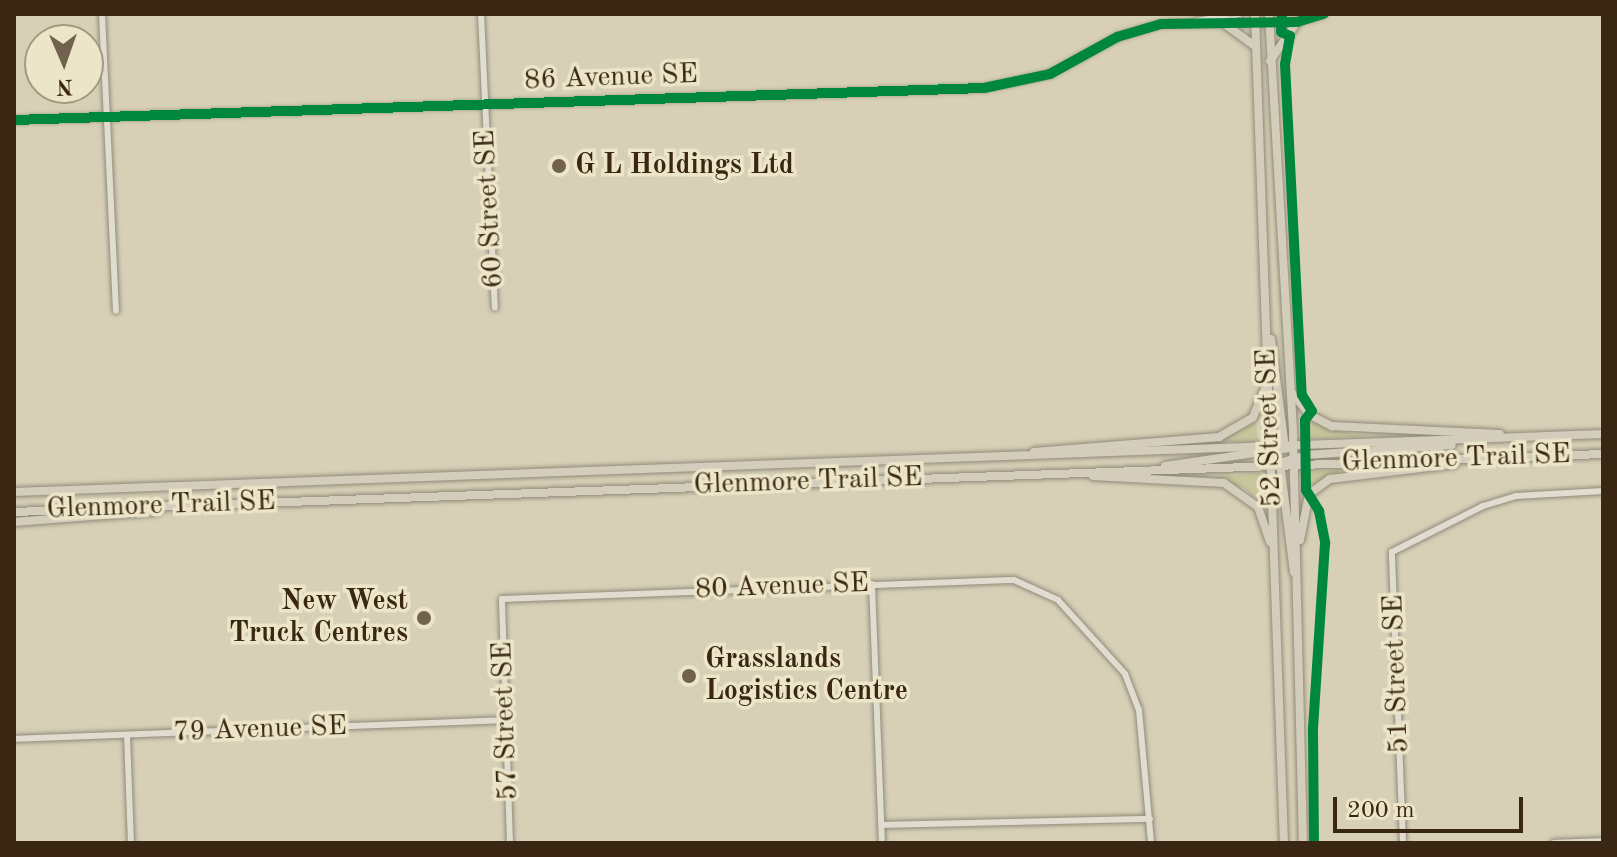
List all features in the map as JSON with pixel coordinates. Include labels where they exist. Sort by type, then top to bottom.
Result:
[{"type":"main road","name":"52 Street SE","points":[[1255,19],[1268,379],[1297,564],[1303,843]]},
{"type":"main road","name":"52 Street SE","points":[[1269,19],[1291,392],[1282,455],[1274,557],[1284,843]]},
{"type":"main road","points":[[1270,61],[1297,22]]},
{"type":"main road","points":[[1226,25],[1256,47]]},
{"type":"main road","points":[[1267,327],[1276,356],[1288,554],[1297,584]]},
{"type":"main road","points":[[1026,455],[1044,449],[1219,437],[1253,417],[1268,379]]},
{"type":"main road","points":[[1291,392],[1319,422],[1340,428],[1545,436]]},
{"type":"main road","name":"Glenmore Trail SE","points":[[14,512],[1157,469],[1282,455],[1603,434]]},
{"type":"main road","name":"Glenmore Trail SE","points":[[14,492],[1026,455],[1512,457],[1603,454]]},
{"type":"main road","points":[[1297,564],[1304,508],[1319,484],[1344,475],[1512,457]]},
{"type":"main road","points":[[1073,472],[1224,483],[1258,507],[1274,557]]},
{"type":"main road","points":[[14,522],[199,504]]},
{"type":"street","points":[[102,14],[116,311]]},
{"type":"street","name":"60 Street SE","points":[[481,14],[495,308]]},
{"type":"street","name":"86 Avenue SE","points":[[14,120],[484,106],[1020,84],[1139,29],[1239,14]]},
{"type":"street","name":"86 Avenue SE","points":[[1196,21],[1226,25],[1255,19],[1297,22],[1324,14]]},
{"type":"street","name":"51 Street SE","points":[[1403,843],[1392,552],[1483,506],[1516,496],[1603,491]]},
{"type":"street","name":"80 Avenue SE","points":[[502,599],[1014,580],[1058,600],[1125,674],[1133,689],[1150,819]]},
{"type":"street","points":[[872,584],[882,843]]},
{"type":"street","name":"57 Street SE","points":[[502,599],[510,843]]},
{"type":"street","name":"79 Avenue SE","points":[[14,739],[506,720]]},
{"type":"street","points":[[127,735],[131,843]]},
{"type":"street","points":[[882,825],[1150,819],[1151,843]]},
{"type":"street","points":[[1554,843],[1603,841]]},
{"type":"green space","points":[[1309,419],[1329,429],[1365,436],[1308,439]]},
{"type":"green space","points":[[1256,422],[1258,441],[1221,442],[1221,440]]},
{"type":"green space","points":[[1339,470],[1339,473],[1309,488],[1309,471]]},
{"type":"green space","points":[[1260,473],[1266,478],[1267,508],[1244,488],[1208,478]]},
{"type":"cycle path","points":[[1282,14],[1281,32],[1290,36],[1285,64],[1302,395],[1312,411]]},
{"type":"cycle path","points":[[14,120],[984,88],[1050,74],[1117,37],[1161,24],[1297,22],[1324,14]]},
{"type":"cycle path","points":[[1311,412],[1305,420],[1306,490],[1319,511],[1325,543],[1313,731],[1314,843]]},
{"type":"place","name":"G L Holdings Ltd","points":[[559,166]]},
{"type":"place","name":"New West Truck Centres","points":[[424,618]]},
{"type":"place","name":"Grasslands Logistics Centre","points":[[689,676]]}]
